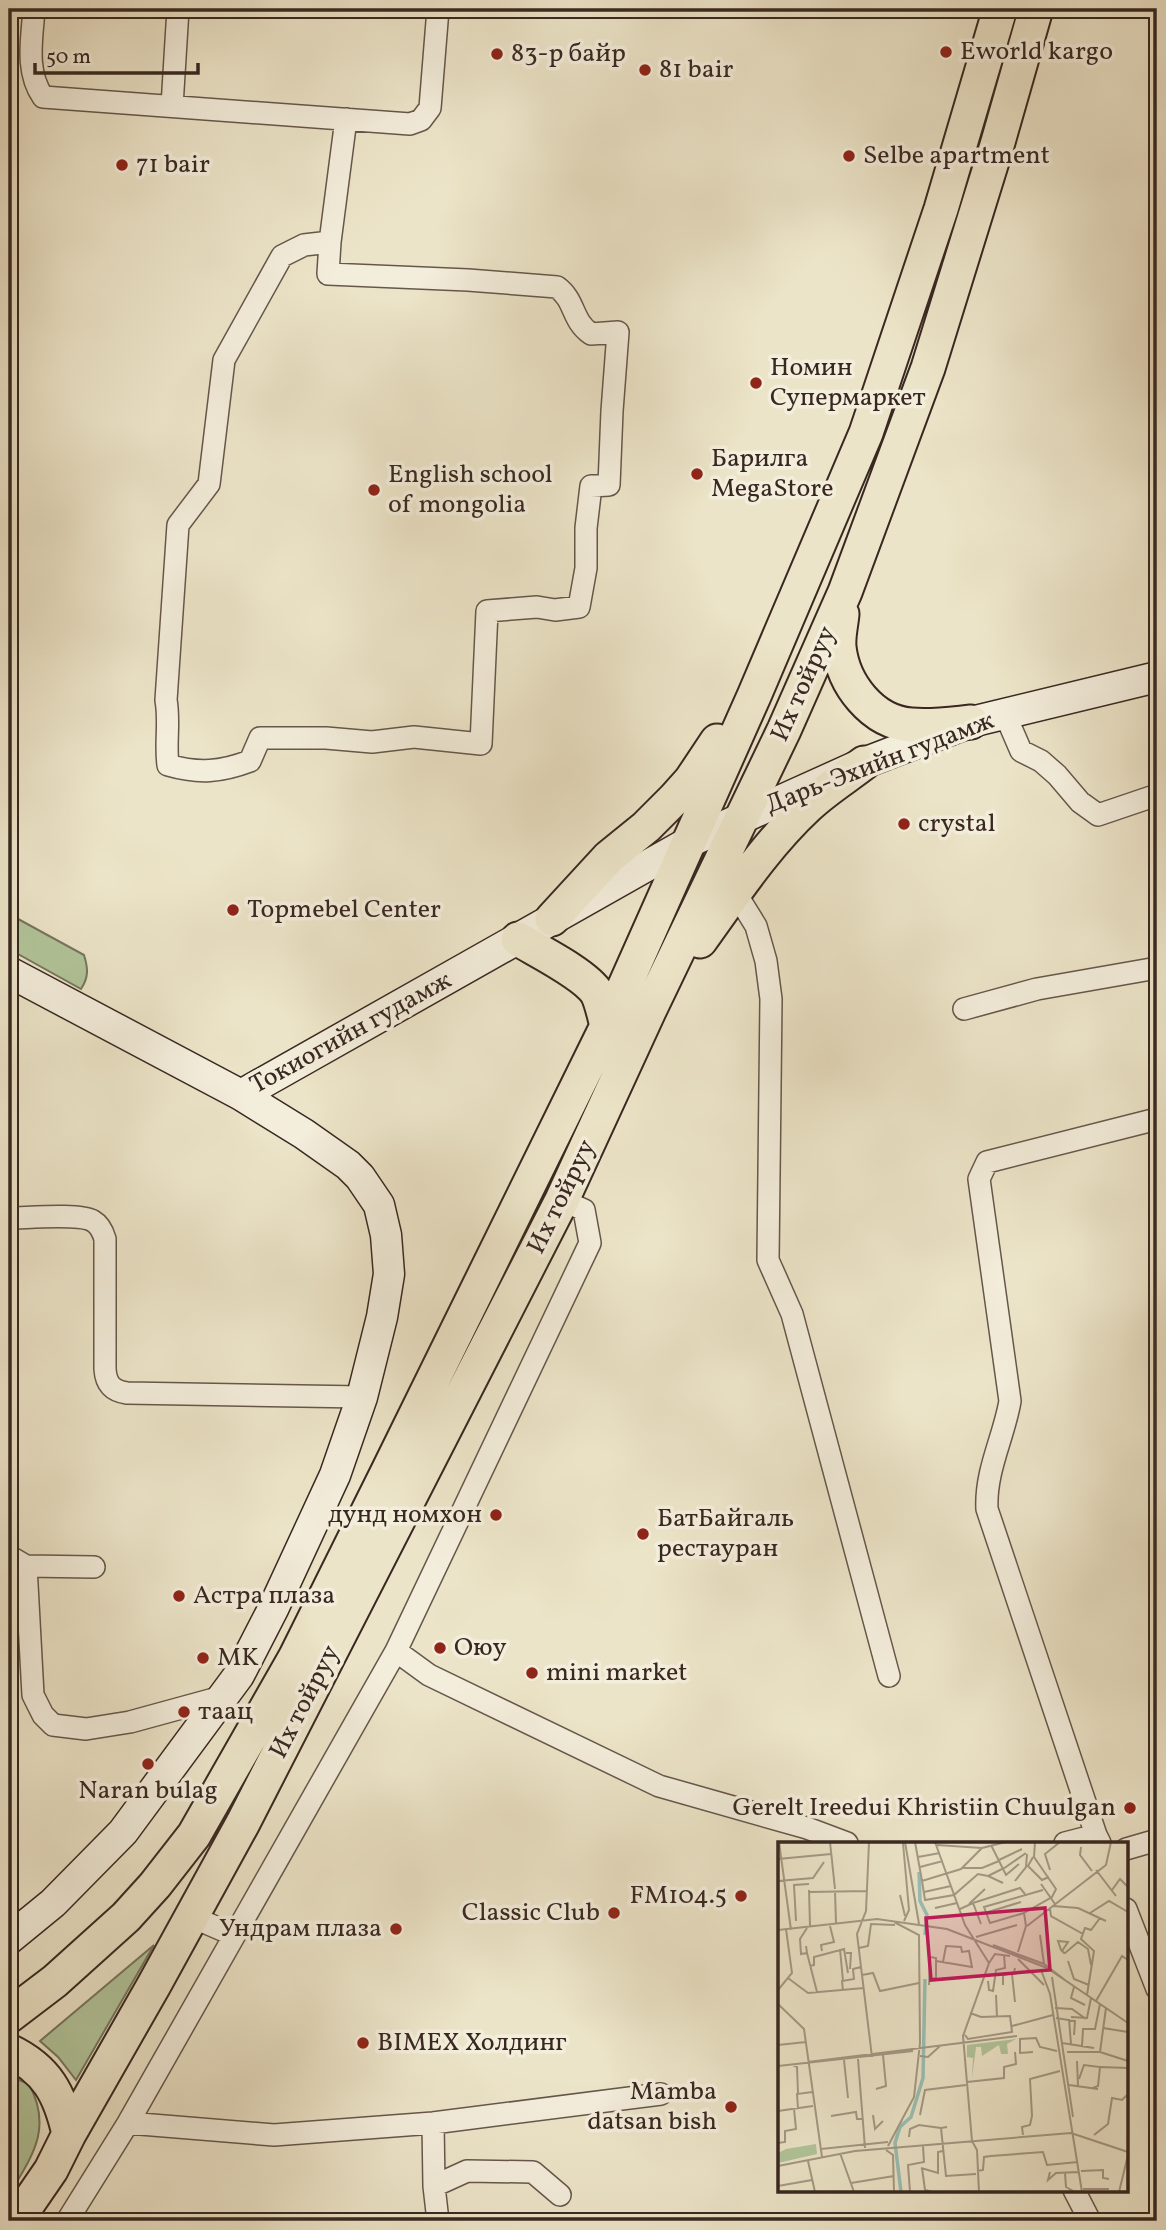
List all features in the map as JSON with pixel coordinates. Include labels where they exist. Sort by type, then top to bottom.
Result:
[{"type":"main road","name":"Их тойруу","points":[[12,2012],[64,1973],[126,1917],[194,1835],[295,1658],[607,1026],[754,696],[866,433],[941,209],[1000,9]]},
{"type":"main road","name":"Их тойруу","points":[[16,2221],[51,2170],[243,1823],[562,1200],[742,817],[845,592],[928,368],[974,223],[1036,9]]},
{"type":"main road","points":[[845,592],[839,645],[843,667],[856,692],[875,712],[890,720],[909,725],[971,722]]},
{"type":"main road","name":"Дарь-Эхийн гудамж","points":[[689,842],[864,763],[971,722],[1157,677]]},
{"type":"main road","points":[[552,919],[609,857],[646,827],[691,780],[715,743],[754,696]]},
{"type":"main road","points":[[649,1010],[752,867],[810,804],[864,763]]},
{"type":"main road","name":"Токиогийн гудамж","points":[[9,972],[241,1095],[689,842]]},
{"type":"main road","points":[[518,939],[557,961],[590,986],[597,994],[607,1026]]},
{"type":"main road","points":[[9,1939],[53,1903],[122,1832],[239,1675],[335,1475],[362,1397],[382,1317],[388,1274],[386,1235],[379,1205],[360,1177],[348,1165],[241,1095]]},
{"type":"main road","points":[[9,2052],[48,2079],[64,2109],[69,2134]]},
{"type":"street","points":[[34,9],[31,72],[43,97],[410,124],[421,120],[430,108],[438,9]]},
{"type":"street","points":[[172,106],[178,9]]},
{"type":"street","points":[[330,242],[304,245],[282,256],[223,360],[209,484],[178,525],[166,700],[169,718],[166,749],[168,765],[185,770],[225,771],[250,761],[260,738],[326,738],[372,742],[414,737],[481,744],[487,611],[579,607],[586,568],[586,527],[592,486],[610,485],[618,332],[590,334],[581,327],[567,295],[557,287],[328,274],[346,119]]},
{"type":"street","points":[[1005,714],[1021,751],[1041,761],[1080,802],[1098,815],[1157,794]]},
{"type":"street","points":[[735,892],[756,926],[766,961],[771,999],[768,1260],[792,1314],[889,1676]]},
{"type":"street","points":[[964,1009],[1037,989],[1156,974]]},
{"type":"street","points":[[1073,1842],[1098,1839],[987,1508],[988,1484],[1010,1401],[979,1179],[987,1162],[1157,1119]]},
{"type":"street","points":[[67,2221],[128,2123],[396,1651],[590,1243],[584,1210],[562,1200]]},
{"type":"street","points":[[9,1218],[80,1218],[92,1221],[102,1230],[105,1239],[105,1369],[106,1379],[114,1389],[127,1393],[362,1397]]},
{"type":"street","points":[[94,1567],[17,1561],[33,1695],[43,1714],[53,1725],[86,1729],[130,1722],[225,1696]]},
{"type":"street","points":[[396,1651],[429,1675],[659,1786],[807,1828],[844,1842]]},
{"type":"street","points":[[1128,1848],[1157,1840]]},
{"type":"street","points":[[1128,1914],[1157,1989]]},
{"type":"street","points":[[190,1916],[234,1935]]},
{"type":"street","points":[[128,2123],[275,2136],[433,2123],[661,2094]]},
{"type":"street","points":[[433,2123],[434,2186],[438,2221]]},
{"type":"street","points":[[434,2186],[467,2171],[533,2172],[560,2194]]},
{"type":"street","points":[[1075,2192],[1090,2221]]},
{"type":"green space","points":[[9,914],[84,955],[87,972],[81,989],[9,949]]},
{"type":"green space","points":[[154,1945],[76,2080],[58,2057],[40,2041]]},
{"type":"green space","points":[[9,2076],[29,2084],[36,2100],[39,2129],[32,2155],[9,2195]]},
{"type":"place","name":"Eworld kargo","points":[[946,52]]},
{"type":"place","name":"83-р байр","points":[[497,54]]},
{"type":"place","name":"81 bair","points":[[645,70]]},
{"type":"place","name":"Selbe apartment","points":[[849,156]]},
{"type":"place","name":"71 bair","points":[[122,165]]},
{"type":"place","name":"Номин Супермаркет","points":[[756,383]]},
{"type":"place","name":"Барилга MegaStore","points":[[697,474]]},
{"type":"place","name":"English school of mongolia","points":[[374,490]]},
{"type":"place","name":"crystal","points":[[904,824]]},
{"type":"place","name":"Topmebel Center","points":[[233,910]]},
{"type":"place","name":"дунд номхон","points":[[496,1515]]},
{"type":"place","name":"БатБайгаль рестауран","points":[[643,1534]]},
{"type":"place","name":"Астра плаза","points":[[179,1596]]},
{"type":"place","name":"Оюу","points":[[440,1648]]},
{"type":"place","name":"MK","points":[[203,1658]]},
{"type":"place","name":"mini market","points":[[532,1673]]},
{"type":"place","name":"таац","points":[[184,1712]]},
{"type":"place","name":"Naran bulag","points":[[148,1764]]},
{"type":"place","name":"Gerelt Ireedui Khristiin Chuulgan","points":[[1130,1808]]},
{"type":"place","name":"FM104.5","points":[[741,1896]]},
{"type":"place","name":"Classic Club","points":[[614,1913]]},
{"type":"place","name":"Ундрам плаза","points":[[396,1929]]},
{"type":"place","name":"BIMEX Холдинг","points":[[363,2043]]},
{"type":"place","name":"Mamba datsan bish","points":[[731,2107]]}]
